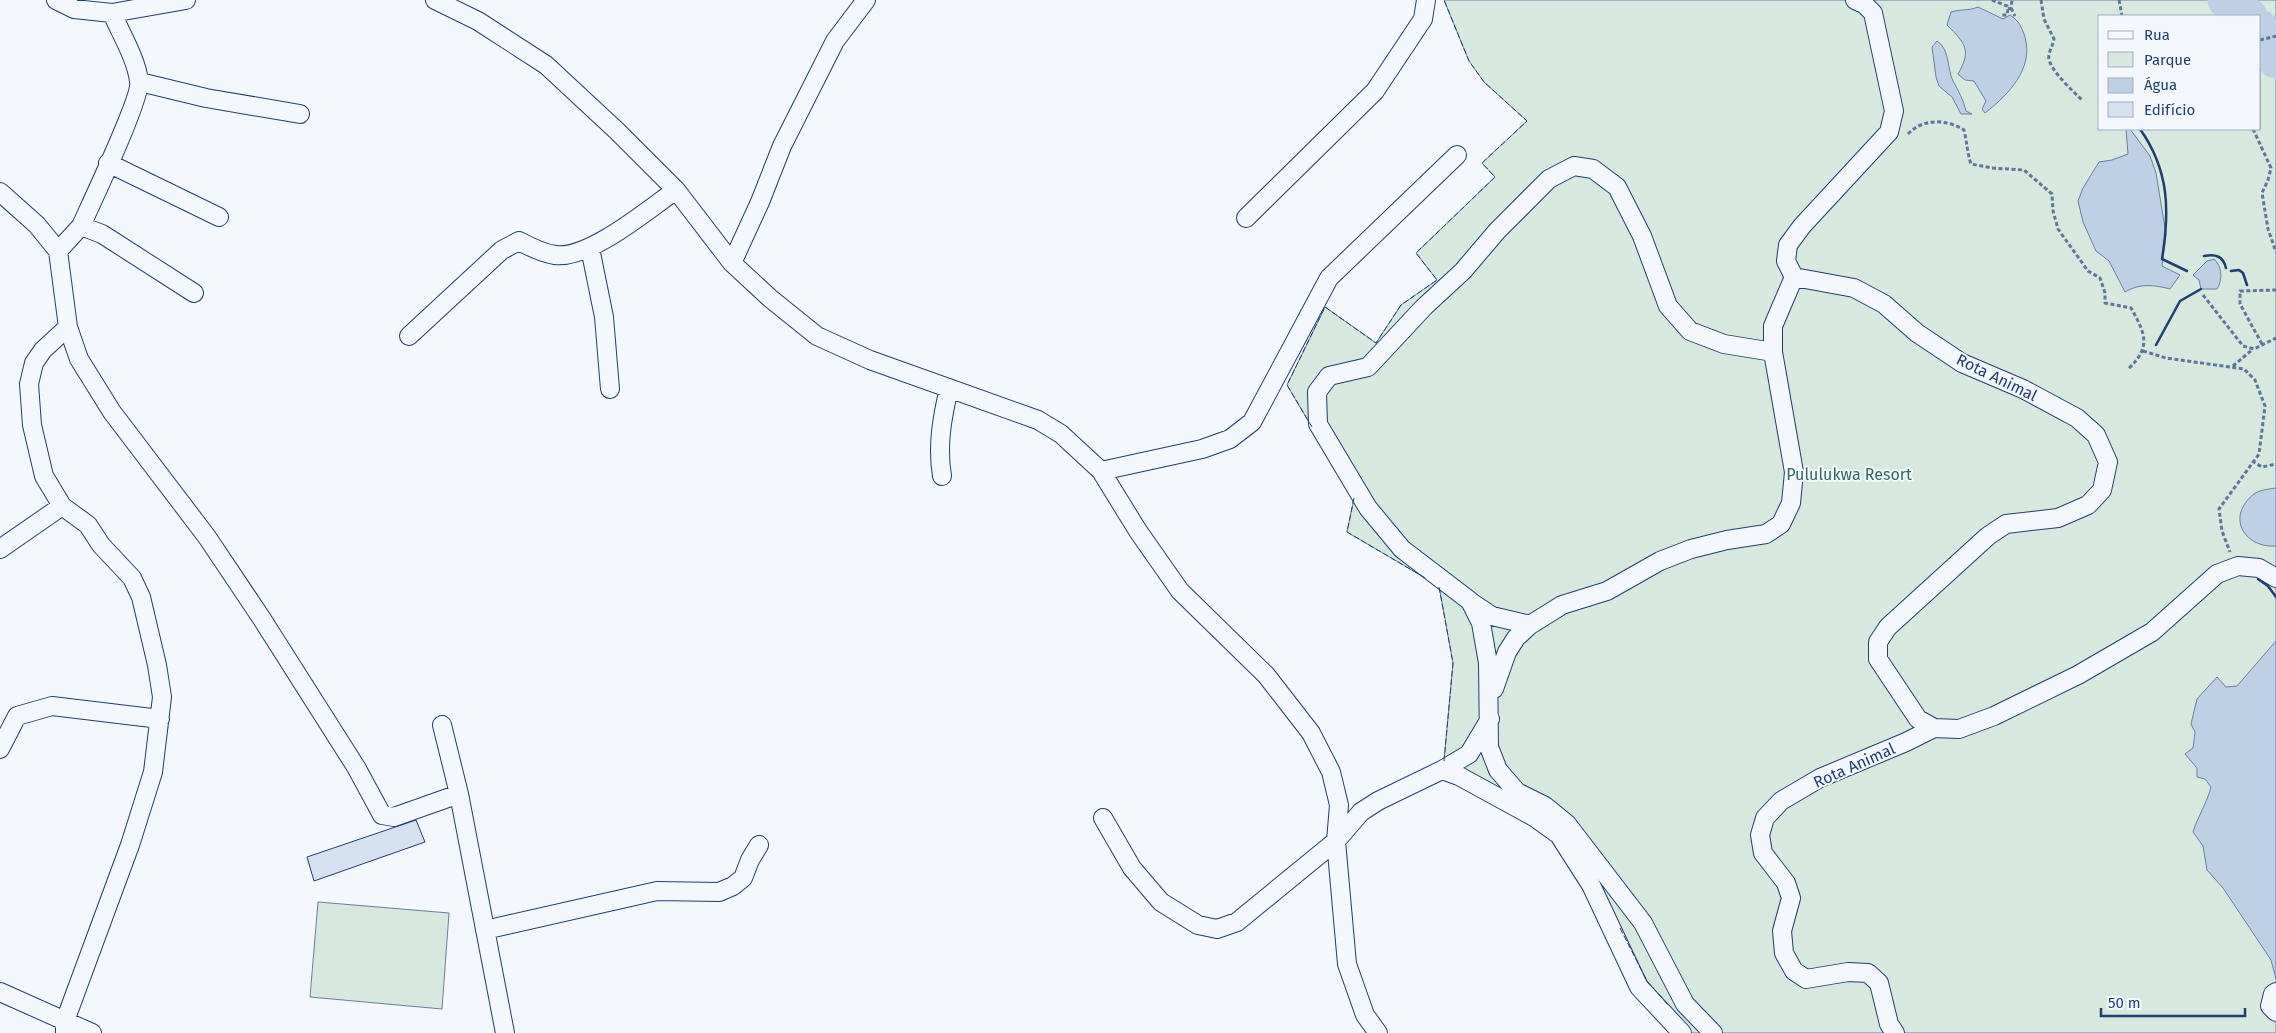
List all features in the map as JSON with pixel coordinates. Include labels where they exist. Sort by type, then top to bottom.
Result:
[{"type":"street","points":[[56,0],[74,9],[112,13],[186,0]]},
{"type":"street","points":[[435,0],[478,21],[546,65],[617,131],[676,190],[732,263],[771,299],[817,336],[870,360],[1038,420],[1061,434],[1101,471],[1138,531],[1180,591],[1266,675],[1311,733],[1331,772],[1339,805],[1336,841],[1347,964],[1366,1015],[1378,1033]]},
{"type":"street","points":[[732,263],[760,202],[782,146],[836,41],[866,0]]},
{"type":"street","points":[[1246,218],[1375,91],[1424,19],[1426,0]]},
{"type":"street","points":[[1103,818],[1132,868],[1161,902],[1198,925],[1217,929],[1237,922],[1336,841],[1361,812],[1378,801],[1442,770],[1469,754],[1490,719],[1495,684],[1507,652],[1516,638],[1530,625],[1562,605],[1607,591],[1660,562],[1691,549],[1727,540],[1766,534],[1781,524],[1792,503],[1794,472],[1773,352],[1773,326],[1794,277],[1786,261],[1788,245],[1802,226],[1889,132],[1894,111],[1873,12],[1864,4],[1854,0]]},
{"type":"street","points":[[58,251],[81,226],[133,105],[140,82],[130,53],[112,13]]},
{"type":"street","points":[[140,82],[206,98],[300,114]]},
{"type":"street","points":[[1101,471],[1202,450],[1230,439],[1252,422],[1329,278],[1457,155]]},
{"type":"street","points":[[108,163],[219,217]]},
{"type":"street","points":[[1530,625],[1492,616],[1470,601],[1402,549],[1368,508],[1318,424],[1317,392],[1329,376],[1368,367],[1424,308],[1463,271],[1497,232],[1549,178],[1574,166],[1593,169],[1618,188],[1642,236],[1668,306],[1690,331],[1724,344],[1773,352]]},
{"type":"street","points":[[409,336],[502,250],[519,241],[533,248],[557,255],[590,248],[676,190]]},
{"type":"street","points":[[0,192],[37,225],[58,251],[68,327],[79,359],[112,412],[207,537],[262,619],[356,767],[382,815],[394,817],[459,794]]},
{"type":"street","points":[[81,226],[102,234],[194,293]]},
{"type":"street","points":[[590,248],[604,317],[610,389]]},
{"type":"street","name":"Rota Animal","points":[[1794,277],[1854,288],[1884,304],[1917,333],[1962,363],[2023,389],[2077,418],[2096,434],[2108,462],[2102,490],[2088,505],[2058,518],[2006,524],[1988,536],[1895,620],[1878,642],[1878,659],[1918,719],[1934,728],[1959,729],[1985,719],[2078,675],[2152,632],[2217,574],[2238,566]]},
{"type":"street","points":[[65,1027],[130,845],[153,772],[160,719],[161,681],[141,597],[132,578],[101,545],[95,532],[62,506],[44,476],[32,425],[29,384],[34,363],[43,350],[68,327]]},
{"type":"street","points":[[942,476],[939,458],[940,438],[949,388]]},
{"type":"street","points":[[0,549],[62,506]]},
{"type":"street","points":[[2238,566],[2259,568],[2276,578]]},
{"type":"street","points":[[1470,601],[1481,623],[1488,663],[1489,747],[1498,770],[1517,792],[1545,806],[1567,824],[1643,923],[1685,1004],[1713,1033]]},
{"type":"street","points":[[0,749],[17,716],[52,706],[160,719]]},
{"type":"street","points":[[442,725],[459,794],[505,1033]]},
{"type":"street","name":"Rota Animal","points":[[1896,1033],[1889,1024],[1879,983],[1868,973],[1848,972],[1806,979],[1794,971],[1784,953],[1782,931],[1791,898],[1786,883],[1763,853],[1760,835],[1765,818],[1781,802],[1820,778],[1906,742],[1934,728]]},
{"type":"street","points":[[1442,770],[1458,776],[1534,817],[1559,835],[1591,885],[1639,987],[1682,1033]]},
{"type":"street","points":[[485,930],[657,891],[720,892],[733,886],[743,878],[750,860],[759,846]]},
{"type":"street","points":[[0,992],[65,1027],[92,1033]]},
{"type":"street","points":[[2275,993],[2270,1006],[2276,1012]]},
{"type":"path","points":[[1992,0],[2006,6],[2015,16]]},
{"type":"path","points":[[2000,15],[2006,15],[2012,0]]},
{"type":"path","points":[[2041,0],[2044,19],[2054,39],[2048,56],[2061,79],[2082,100]]},
{"type":"path","points":[[2119,0],[2122,15]]},
{"type":"path","points":[[2261,40],[2276,36]]},
{"type":"path","points":[[1882,140],[1892,147],[1900,145],[1918,125],[1936,122],[1953,123],[1964,130],[1971,164],[1992,168],[2024,170],[2052,194],[2053,211],[2058,230],[2088,271],[2100,278],[2105,293],[2104,303],[2131,308],[2144,331],[2143,351],[2128,369]]},
{"type":"path","points":[[2253,130],[2271,168],[2262,193],[2268,229],[2276,252]]},
{"type":"path","points":[[2262,344],[2240,304],[2240,291],[2276,290]]},
{"type":"path","points":[[2204,295],[2243,346],[2254,349]]},
{"type":"path","points":[[2232,367],[2254,349],[2276,338]]},
{"type":"path","points":[[2143,351],[2166,358],[2244,369],[2255,380],[2265,406],[2259,454],[2252,461],[2219,509],[2222,531],[2238,566]]},
{"type":"path","points":[[2252,461],[2262,467],[2276,464]]},
{"type":"green space","name":"Pululukwa Resort","points":[[1444,0],[2276,0],[2276,1033],[1691,1033],[1647,981],[1589,868],[1444,761],[1453,663],[1439,586],[1347,532],[1354,499],[1287,385],[1325,307],[1376,343],[1401,305],[1437,280],[1416,253],[1495,177],[1482,163],[1527,121],[1484,82],[1469,61]]},
{"type":"green space","points":[[318,902],[449,913],[442,1009],[310,997]]},
{"type":"water","points":[[1978,7],[2003,19],[2010,15],[2018,22],[2022,30],[2027,49],[2026,60],[2017,80],[2002,98],[1985,113],[1982,109],[1986,101],[1974,81],[1965,80],[1958,74],[1965,59],[1964,47],[1947,25],[1951,12]]},
{"type":"water","points":[[1937,41],[1944,49],[1951,76],[1966,111],[1972,114],[1961,114],[1952,97],[1939,86],[1932,47]]},
{"type":"water","points":[[2126,130],[2131,130],[2150,156],[2156,173],[2166,234],[2162,266],[2180,275],[2170,289],[2147,286],[2136,287],[2125,292],[2109,261],[2096,251],[2083,222],[2078,201],[2083,188],[2099,162],[2112,160],[2128,154]]},
{"type":"water","points":[[2214,259],[2220,269],[2219,285],[2217,289],[2201,289],[2199,280],[2193,275],[2207,261]]},
{"type":"water","points":[[2276,488],[2276,546],[2264,545],[2255,542],[2242,529],[2240,521],[2241,512],[2254,494]]},
{"type":"water","points":[[2276,641],[2276,979],[2271,960],[2223,888],[2207,870],[2203,846],[2193,832],[2211,787],[2205,779],[2197,777],[2197,768],[2185,754],[2193,748],[2195,732],[2191,724],[2197,699],[2217,677],[2226,687],[2237,686]]},
{"type":"building","points":[[416,820],[425,842],[314,881],[307,857]]},
{"type":"waterway","points":[[2225,0],[2248,15]]},
{"type":"waterway","points":[[2261,29],[2276,61]]},
{"type":"fence","points":[[1312,427],[1287,385],[1325,307],[1376,343],[1401,305],[1437,280],[1416,253],[1495,177],[1482,163],[1527,121],[1484,82],[1469,61],[1444,0]]},
{"type":"fence","points":[[1354,498],[1347,532],[1427,579]]},
{"type":"fence","points":[[1439,587],[1453,663],[1444,761],[1446,762]]},
{"type":"fence","points":[[1620,928],[1647,981],[1669,1006]]},
{"type":"wall","points":[[2141,130],[2150,144],[2157,160],[2165,191],[2166,224],[2162,259],[2187,271]]},
{"type":"wall","points":[[2204,256],[2212,255],[2221,258],[2226,268]]},
{"type":"wall","points":[[2231,271],[2239,270],[2243,273],[2247,285]]},
{"type":"wall","points":[[2156,345],[2180,301],[2201,289]]},
{"type":"wall","points":[[2258,579],[2268,586],[2276,597]]}]
